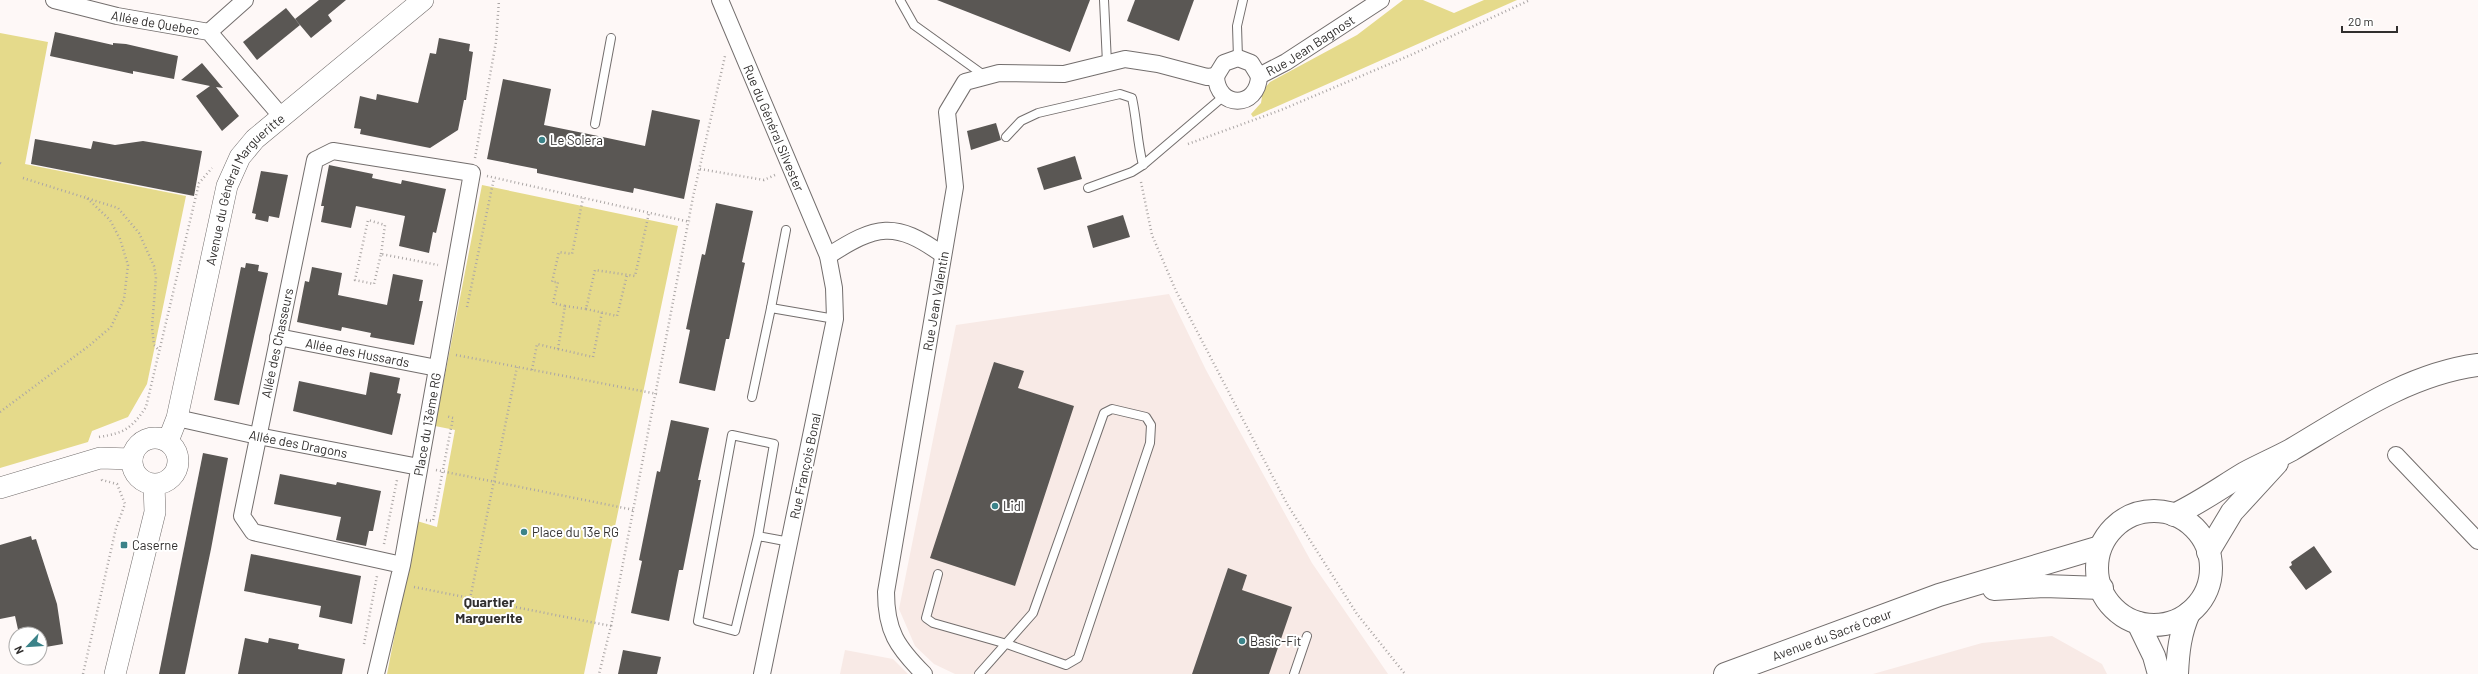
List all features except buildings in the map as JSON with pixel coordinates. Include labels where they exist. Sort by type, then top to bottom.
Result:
[{"type":"main road","points":[[2174,515],[2204,501],[2245,473],[2289,450],[2352,412],[2417,381],[2478,365]]},
{"type":"main road","points":[[2208,552],[2232,512],[2289,450]]},
{"type":"main road","points":[[2155,511],[2174,515],[2188,522],[2201,537],[2208,552],[2211,572],[2208,586],[2198,604],[2189,613],[2171,623],[2158,625],[2138,623],[2123,616],[2108,603],[2098,580],[2097,567],[2100,547],[2111,530],[2122,520],[2134,515],[2155,511]]},
{"type":"main road","name":"Avenue du Sacré Cœur","points":[[1726,674],[1939,595],[2100,547]]},
{"type":"main road","name":"Avenue du Sacré Cœur","points":[[1939,595],[2044,586],[2102,588]]},
{"type":"main road","points":[[2177,674],[2178,651],[2183,628],[2189,613]]},
{"type":"main road","points":[[2138,623],[2154,656],[2159,674]]},
{"type":"street","points":[[209,32],[245,0]]},
{"type":"street","name":"Avenue du Général Margueritte","points":[[168,441],[177,418],[227,186],[240,157],[255,139],[422,0]]},
{"type":"street","name":"Rue du Général Silvester","points":[[720,0],[828,256]]},
{"type":"street","name":"Rue Jean Bagnost","points":[[1259,76],[1286,62],[1382,0]]},
{"type":"street","name":"Allée de Quebec","points":[[59,1],[117,16],[209,32],[282,117]]},
{"type":"street","points":[[1224,96],[1217,84],[1216,76],[1224,63],[1238,58]]},
{"type":"street","name":"Rue Jean Bagnost","points":[[1224,96],[1237,101],[1250,97],[1259,84],[1259,76],[1251,63],[1238,58]]},
{"type":"street","name":"Rue Jean Valentin","points":[[924,674],[903,653],[890,630],[886,610],[886,592],[955,187],[948,112],[965,82],[999,73],[1064,74],[1125,59],[1158,64],[1207,77],[1216,76]]},
{"type":"street","name":"Allée des Chasseurs","points":[[402,565],[253,532],[242,516],[315,160],[334,151],[472,173]]},
{"type":"street","name":"Place du 13ème RG","points":[[376,674],[402,565],[472,173]]},
{"type":"street","points":[[828,256],[858,237],[889,229],[920,238],[943,255]]},
{"type":"street","name":"Rue François Bonal","points":[[762,674],[835,319],[834,288],[828,256]]},
{"type":"street","name":"Allée des Hussards","points":[[278,337],[437,368]]},
{"type":"street","name":"Allée des Dragons","points":[[177,418],[258,436],[419,467]]},
{"type":"street","points":[[156,438],[168,441],[175,448],[179,458],[178,468],[173,477],[164,483],[154,485],[145,483],[138,477],[133,469],[132,459],[136,448],[145,440],[156,438]]},
{"type":"street","points":[[2396,455],[2478,540]]},
{"type":"street","points":[[0,488],[100,458],[132,459]]},
{"type":"street","points":[[116,674],[155,512],[154,485]]},
{"type":"lane","points":[[900,0],[914,25],[986,76]]},
{"type":"lane","points":[[1104,0],[1107,63]]},
{"type":"lane","points":[[1238,58],[1237,26],[1243,0]]},
{"type":"lane","points":[[595,124],[611,38]]},
{"type":"lane","points":[[1006,137],[1021,121],[1038,113],[1120,94],[1126,95],[1132,98],[1134,105],[1137,142],[1141,166]]},
{"type":"lane","points":[[1088,188],[1132,172],[1141,166],[1224,96]]},
{"type":"lane","points":[[752,397],[786,230]]},
{"type":"lane","points":[[771,308],[835,319]]},
{"type":"lane","points":[[938,574],[926,618],[933,623],[1007,644],[1066,665],[1078,658],[1150,443],[1151,425],[1146,417],[1112,409],[1104,413],[1033,613],[1007,644],[979,674]]},
{"type":"lane","points":[[732,435],[774,444],[758,536],[735,631],[698,621],[732,435]]},
{"type":"lane","points":[[758,536],[790,542]]},
{"type":"lane","points":[[1294,674],[1307,636]]},
{"type":"path","points":[[499,0],[496,42],[472,173],[690,222]]},
{"type":"path","points":[[1166,145],[1192,144],[1281,110],[1433,45],[1530,0]]},
{"type":"path","points":[[599,674],[611,626],[700,169],[732,27]]},
{"type":"path","points":[[83,674],[116,528],[125,504],[117,484],[102,480],[97,437],[112,435],[134,425],[146,407],[199,183],[214,165]]},
{"type":"path","points":[[1141,166],[1152,235],[1195,331],[1311,544],[1357,614],[1405,674]]},
{"type":"path","points":[[700,169],[764,180],[790,168]]},
{"type":"path","points":[[23,178],[85,196],[118,208],[139,233],[154,266],[156,277],[152,327],[154,345],[160,350]]},
{"type":"path","points":[[467,309],[494,178]]},
{"type":"path","points":[[0,412],[90,345],[111,327],[124,299],[128,265],[120,238],[110,220],[85,196]]},
{"type":"path","points":[[583,198],[572,254],[559,252],[552,282],[558,282],[553,303],[617,316],[627,275]]},
{"type":"path","points":[[586,309],[594,270],[635,276],[649,213]]},
{"type":"path","points":[[368,220],[385,225],[381,254],[374,284],[355,280],[368,220]]},
{"type":"path","points":[[381,254],[441,266]]},
{"type":"path","points":[[558,349],[565,306]]},
{"type":"path","points":[[532,370],[537,344],[593,356],[602,312]]},
{"type":"path","points":[[456,363],[459,348]]},
{"type":"path","points":[[440,352],[656,394]]},
{"type":"path","points":[[470,599],[517,367]]},
{"type":"path","points":[[411,516],[433,521],[444,472],[453,418],[445,416],[446,408]]},
{"type":"path","points":[[419,467],[494,480],[634,510]]},
{"type":"path","points":[[398,584],[611,626]]},
{"type":"shaded area","points":[[1403,0],[1423,0],[1454,13],[1484,0],[1517,0],[1253,117],[1251,114],[1261,103],[1263,90],[1270,82],[1357,35]]},
{"type":"shaded area","points":[[0,33],[48,42],[25,164],[186,196],[147,384],[128,417],[92,431],[88,442],[0,468]]},
{"type":"shaded area","points":[[482,185],[678,226],[584,674],[387,674],[417,521],[437,527],[455,430],[435,426]]},
{"type":"shaded area","points":[[1169,294],[1206,370],[1312,563],[1388,674],[955,674],[934,664],[915,646],[899,609],[956,325]]},
{"type":"shaded area","points":[[2052,636],[2102,664],[2107,674],[1873,674],[1982,643]]},
{"type":"shaded area","points":[[845,650],[893,659],[908,674],[840,674]]},
{"type":"place","name":"Le Solera","points":[[542,140]]},
{"type":"place","name":"Lidl","points":[[995,506]]},
{"type":"place","name":"Place du 13e RG","points":[[524,532]]},
{"type":"place","name":"Caserne","points":[[124,545]]},
{"type":"place","name":"Basic-Fit","points":[[1242,641]]},
{"type":"district","name":"Quartier Marguerite","points":[[489,610]]}]
